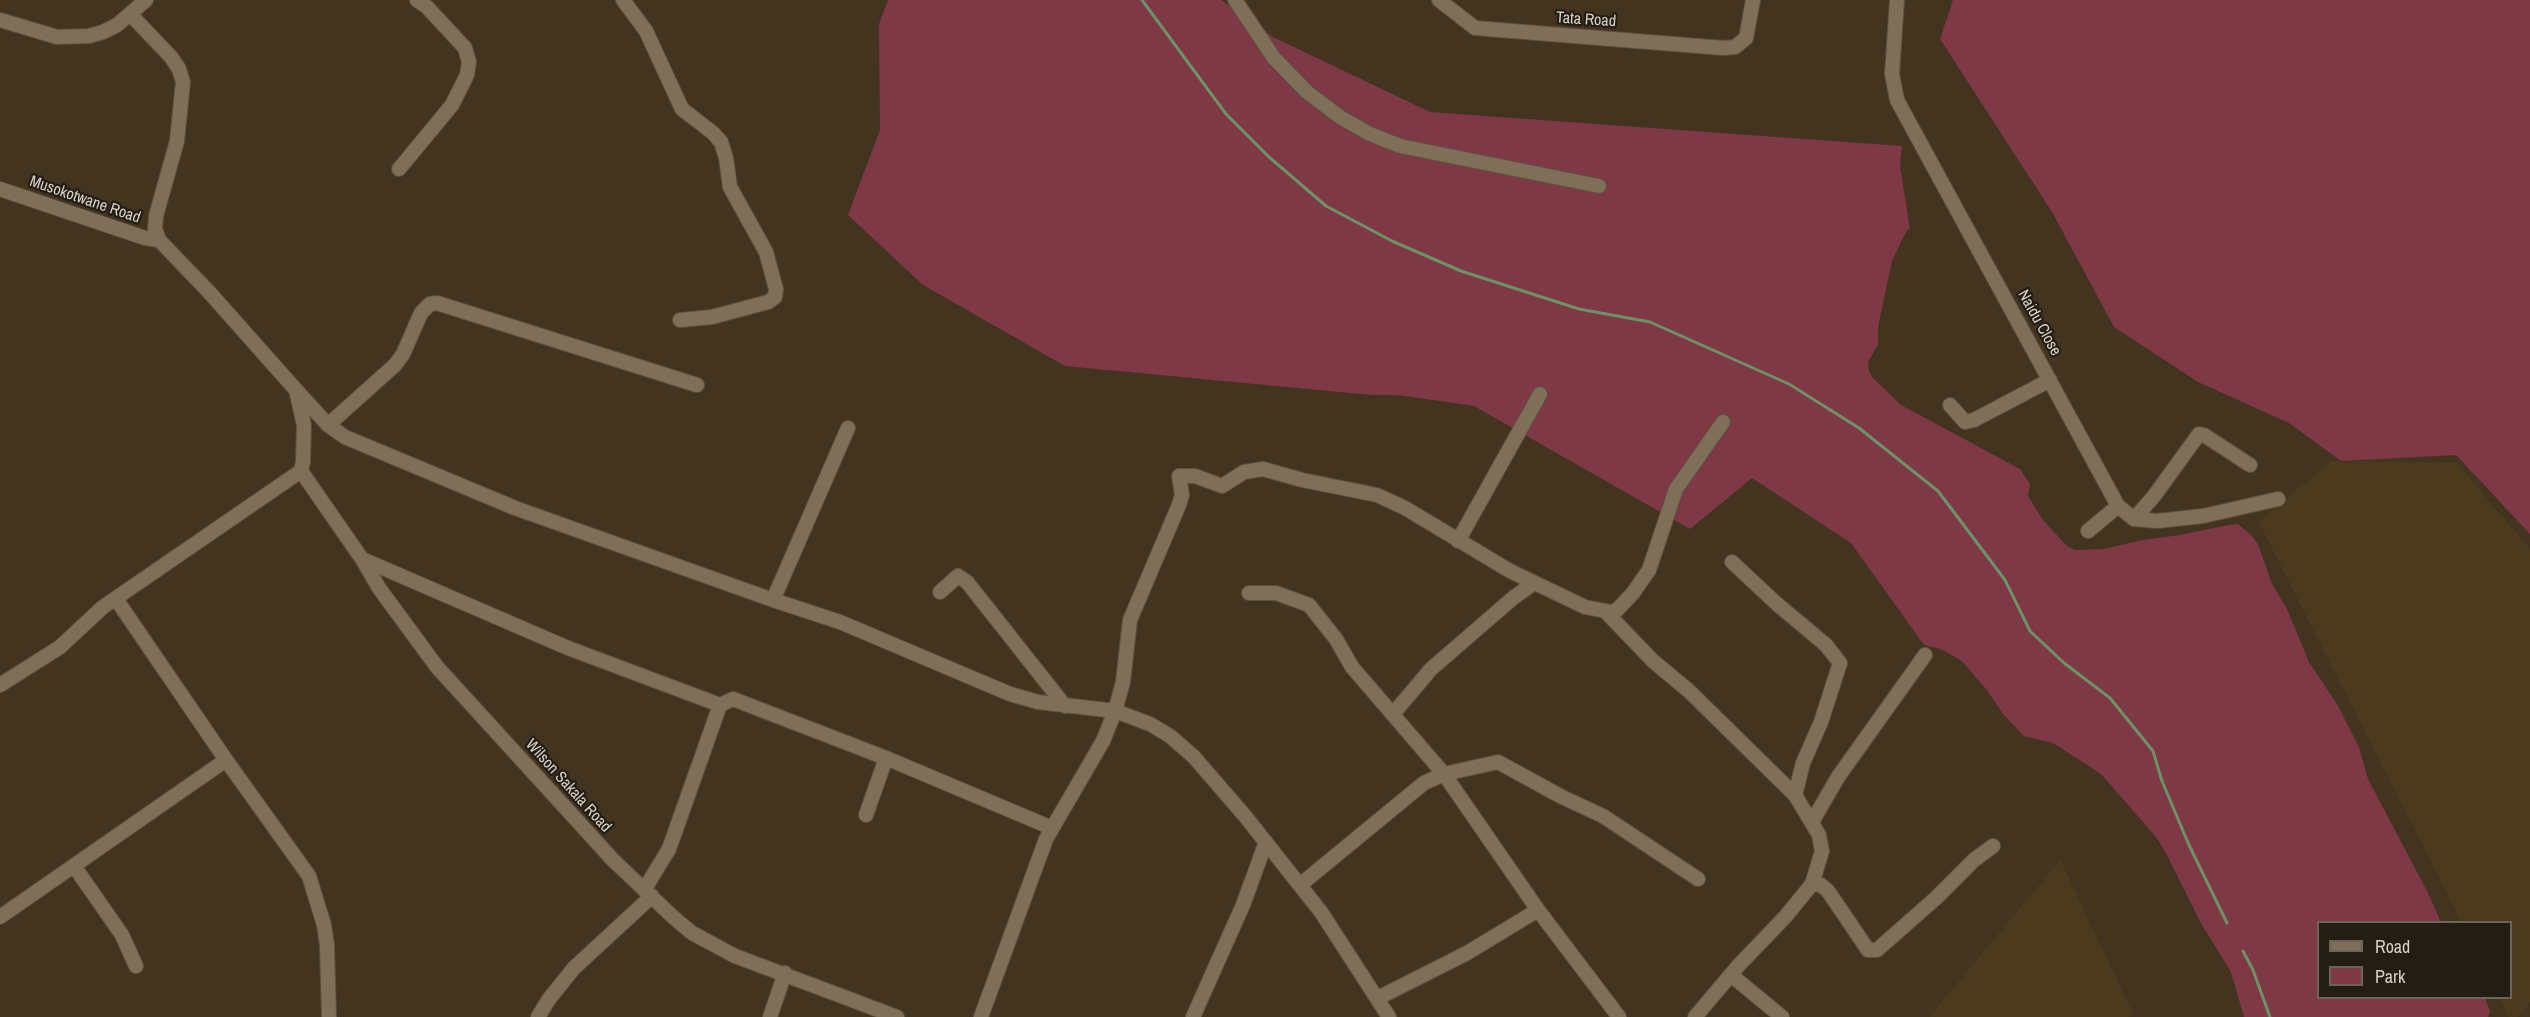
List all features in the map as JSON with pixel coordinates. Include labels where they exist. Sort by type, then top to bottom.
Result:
[{"type":"street","points":[[0,20],[57,37],[73,38],[104,32],[131,15],[146,0]]},
{"type":"street","points":[[399,169],[452,105],[467,75],[469,62],[465,48],[427,7],[417,0]]},
{"type":"street","points":[[623,0],[646,32],[682,110],[722,142],[730,187],[766,252],[776,290],[775,297],[768,302],[711,317],[680,320]]},
{"type":"street","points":[[1235,0],[1274,58],[1307,92],[1340,117],[1370,134],[1400,146],[1599,186]]},
{"type":"street","name":"Tata Road","points":[[1439,0],[1467,24],[1479,28],[1723,48],[1740,44],[1746,38],[1753,0]]},
{"type":"street","name":"Naidu Close","points":[[1897,0],[1892,74],[1897,100],[2118,506],[2134,519]]},
{"type":"street","points":[[131,15],[171,57],[183,82],[177,141],[156,216],[155,229],[159,240],[209,292],[328,425],[362,445],[505,504],[850,626],[1010,694],[1038,702],[1115,711],[1150,724],[1177,742],[1194,757],[1266,842],[1321,912],[1389,1017]]},
{"type":"street","name":"Musokotwane Road","points":[[0,189],[145,238],[159,240]]},
{"type":"street","points":[[328,425],[395,365],[403,354],[421,313],[430,304],[437,303],[697,385]]},
{"type":"street","points":[[1950,405],[1960,420],[1965,422],[1974,420],[2050,380]]},
{"type":"street","points":[[0,685],[60,647],[103,607],[301,471],[304,425],[296,390]]},
{"type":"street","points":[[1458,541],[1540,394]]},
{"type":"street","points":[[981,1017],[1052,828],[1103,741],[1115,711],[1123,682],[1130,620],[1179,505],[1182,495],[1179,476],[1195,476],[1222,486],[1244,472],[1263,469],[1302,480],[1377,495],[1405,508],[1458,541],[1534,583],[1585,607],[1605,612],[1617,610],[1648,570],[1676,489],[1723,422]]},
{"type":"street","points":[[773,600],[848,428]]},
{"type":"street","points":[[2134,519],[2154,496],[2199,434],[2250,465]]},
{"type":"street","name":"Wilson Sakala Road","points":[[301,471],[362,559],[379,588],[437,667],[579,824],[648,893],[692,933],[735,956],[897,1017]]},
{"type":"street","points":[[2134,519],[2183,520],[2278,499]]},
{"type":"street","points":[[2088,531],[2118,506]]},
{"type":"street","points":[[362,559],[568,648],[720,705],[733,699],[886,758],[1052,828]]},
{"type":"street","points":[[1732,562],[1826,645],[1840,663],[1821,722],[1803,763],[1795,795]]},
{"type":"street","points":[[940,592],[958,576],[967,582],[1065,706]]},
{"type":"street","points":[[1393,714],[1431,669],[1534,583]]},
{"type":"street","points":[[1249,593],[1276,594],[1309,604],[1336,639],[1352,667],[1444,774],[1538,910],[1619,1017]]},
{"type":"street","points":[[116,599],[309,876],[324,925],[327,945],[329,1017]]},
{"type":"street","points":[[1605,612],[1653,661],[1689,691],[1795,795],[1819,835],[1822,851],[1812,884],[1695,1017]]},
{"type":"street","points":[[1812,822],[1838,777],[1925,654]]},
{"type":"street","points":[[538,1017],[574,968],[648,893],[669,849],[720,705]]},
{"type":"street","points":[[866,815],[886,758]]},
{"type":"street","points":[[0,917],[226,760]]},
{"type":"street","points":[[1300,885],[1424,783],[1444,774],[1498,762],[1562,797],[1603,816],[1698,879]]},
{"type":"street","points":[[1193,1017],[1243,905],[1266,842]]},
{"type":"street","points":[[1812,884],[1821,885],[1828,891],[1868,950],[1877,950],[1936,898],[1974,860],[1993,846]]},
{"type":"street","points":[[74,866],[118,928],[136,966]]},
{"type":"street","points":[[1378,998],[1467,953],[1538,910]]},
{"type":"street","points":[[770,1017],[785,973]]},
{"type":"street","points":[[1731,975],[1782,1017]]},
{"type":"shaded area","points":[[2331,461],[2457,463],[2530,549],[2530,1002],[2519,1017],[2509,1017],[2500,999],[2512,999],[2512,921],[2460,921],[2259,522]]},
{"type":"shaded area","points":[[2060,860],[2133,1013],[2130,1017],[1929,1017]]},
{"type":"green space","points":[[888,0],[1221,0],[1273,37],[1430,112],[1902,146],[1900,165],[1910,230],[1908,229],[1892,261],[1878,327],[1878,345],[1868,362],[1873,378],[1901,405],[2020,469],[2030,484],[2028,496],[2043,520],[2067,546],[2075,550],[2104,549],[2142,540],[2238,524],[2252,536],[2258,544],[2272,584],[2287,609],[2309,662],[2337,704],[2359,747],[2368,779],[2441,921],[2317,921],[2317,999],[2485,999],[2490,1011],[2488,1017],[2244,1017],[2231,972],[2202,925],[2166,853],[2156,837],[2101,774],[2053,743],[2024,736],[2003,714],[1987,690],[1962,661],[1941,649],[1924,645],[1851,543],[1752,478],[1690,529],[1474,406],[1398,395],[1371,395],[1065,366],[923,285],[848,215],[880,130],[879,24]]},
{"type":"green space","points":[[1953,0],[2530,0],[2530,534],[2456,455],[2341,461],[2289,423],[2198,382],[2114,327],[2052,212],[1940,39]]},
{"type":"waterway","points":[[1142,0],[1226,114],[1269,157],[1326,206],[1392,241],[1461,271],[1579,309],[1650,322],[1789,384],[1859,428],[1938,491],[2005,580],[2030,631],[2064,663],[2110,698],[2153,751],[2162,781],[2189,845],[2227,923]]},
{"type":"waterway","points":[[2243,951],[2253,970],[2270,1017]]}]
